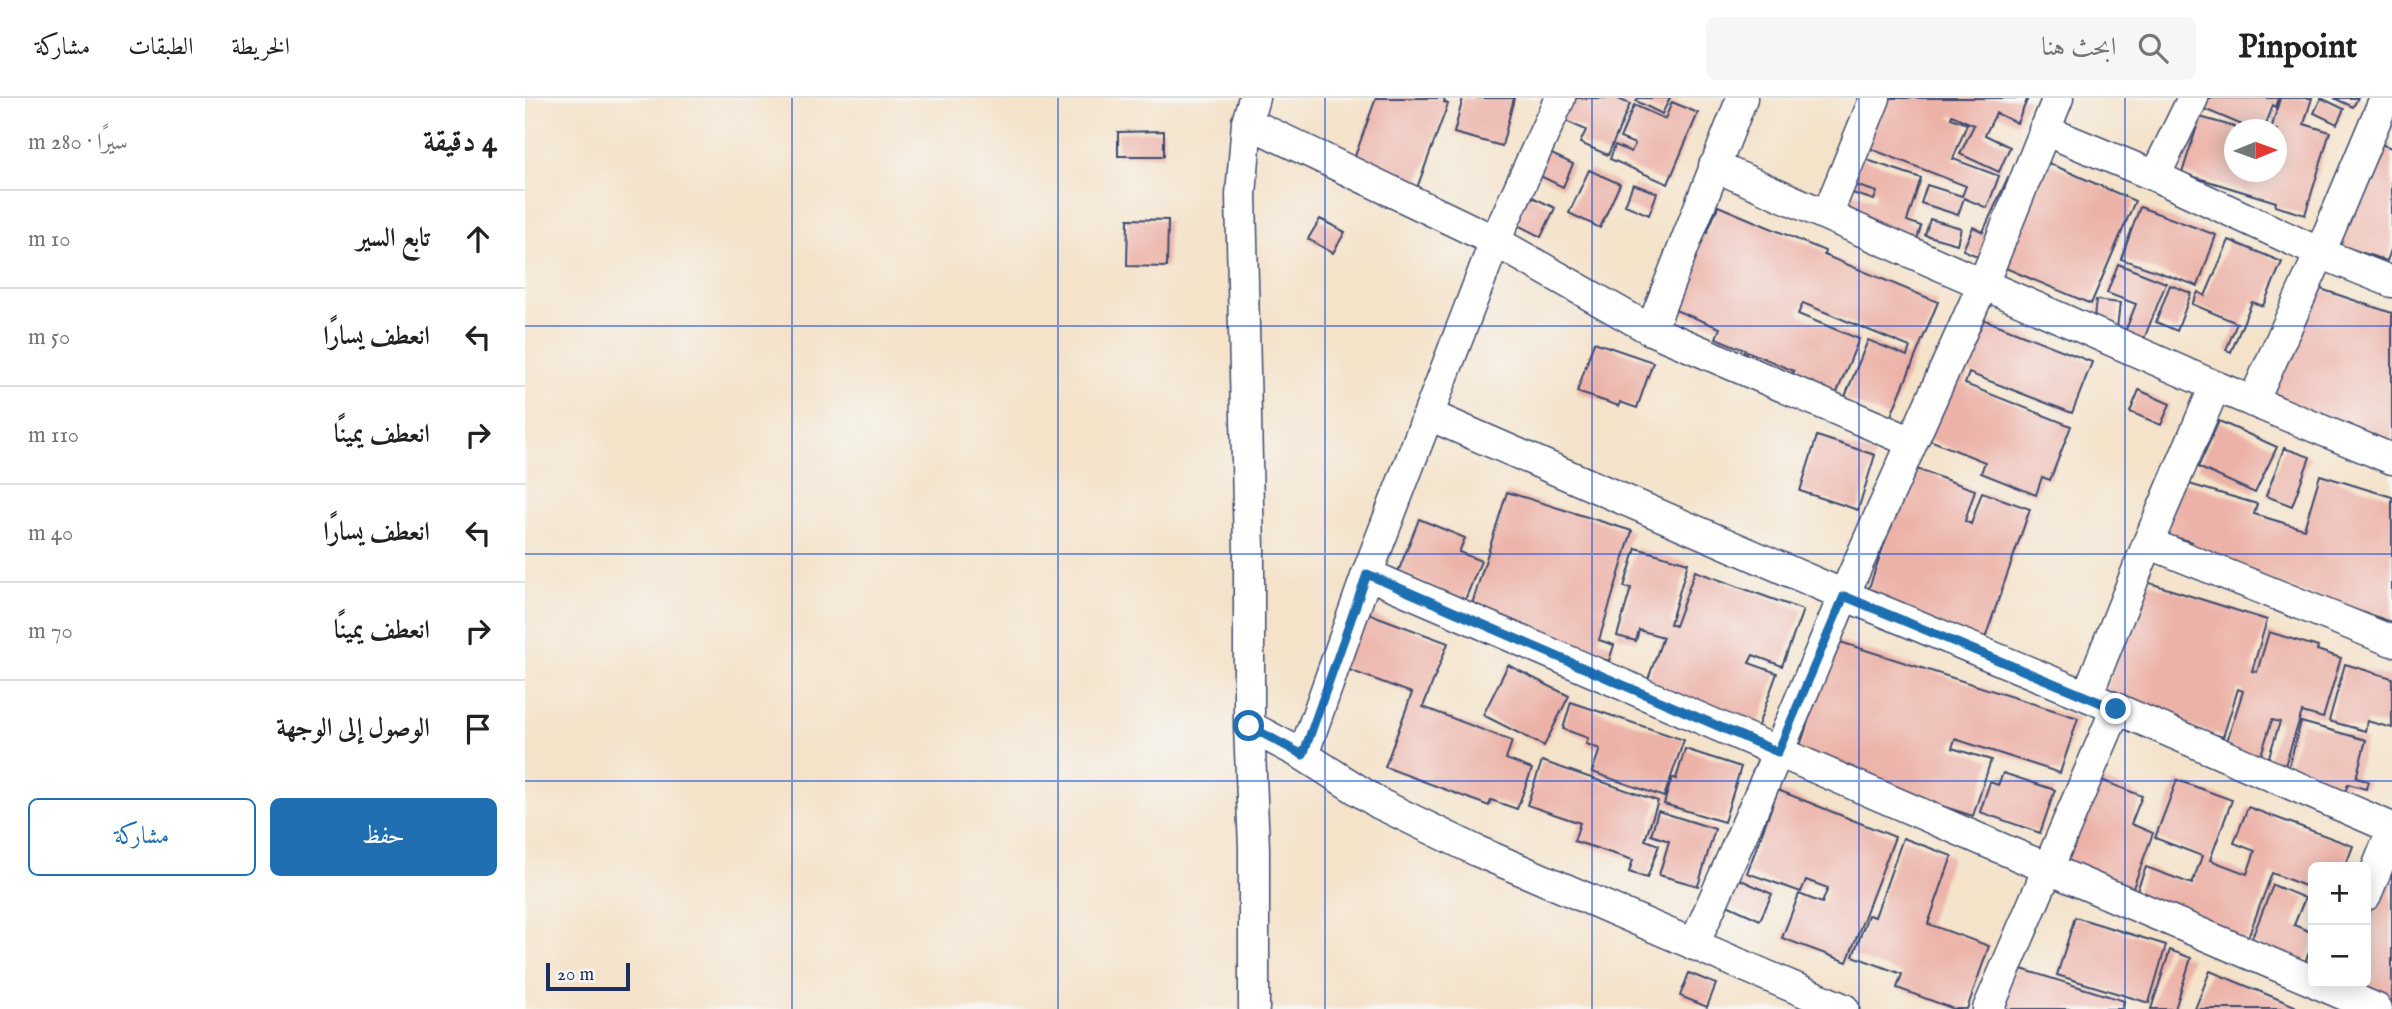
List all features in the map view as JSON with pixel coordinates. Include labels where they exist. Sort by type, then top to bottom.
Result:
[{"type":"street","points":[[1303,755],[1367,574],[1495,241],[1560,98]]},
{"type":"street","points":[[1651,330],[1742,98]]},
{"type":"street","points":[[1827,215],[1875,98]]},
{"type":"street","points":[[1694,945],[1844,596],[1983,284],[2058,98]]},
{"type":"street","points":[[2155,176],[2193,98]]},
{"type":"street","points":[[2253,402],[2320,253],[2385,98]]},
{"type":"street","points":[[1254,1009],[1254,848],[1249,726],[1249,550],[1241,195],[1250,110],[1495,241],[1651,330],[1912,442]]},
{"type":"street","points":[[2044,130],[2155,176],[2320,253],[2392,282]]},
{"type":"street","points":[[1714,166],[2215,386],[2392,459]]},
{"type":"street","points":[[2087,696],[2215,386]]},
{"type":"street","points":[[1429,415],[1844,596],[2087,696],[2392,829],[2371,882]]},
{"type":"street","points":[[2148,543],[2392,641]]},
{"type":"street","points":[[1367,574],[2322,989],[2377,1009]]},
{"type":"street","points":[[1988,1009],[2116,709]]},
{"type":"street","points":[[1249,726],[1303,755],[1380,804],[1465,845],[1844,1009]]},
{"type":"building","points":[[1376,98],[1445,98],[1444,102],[1448,104],[1414,196],[1349,173]]},
{"type":"building","points":[[1463,98],[1514,98],[1502,146],[1454,133]]},
{"type":"building","points":[[1570,98],[1616,98],[1630,104],[1608,155],[1580,143],[1586,130],[1561,119]]},
{"type":"building","points":[[1638,98],[1670,98],[1662,114],[1636,101]]},
{"type":"building","points":[[1884,98],[2028,98],[2017,123],[1996,113],[1985,135],[2010,147],[1999,172],[1960,154],[1974,125],[1952,115],[1951,118],[1967,124],[1953,159],[1999,176],[1987,208],[1964,198],[1958,215],[1921,203],[1927,185],[1962,196],[1966,186],[1866,147]]},
{"type":"building","points":[[2208,98],[2279,98],[2268,119],[2228,119],[2204,109]]},
{"type":"building","points":[[2280,98],[2312,98],[2304,124],[2330,132],[2305,215],[2275,206],[2276,202],[2182,173],[2200,117],[2224,124],[2224,182],[2287,182],[2287,119],[2274,119]]},
{"type":"building","points":[[2321,98],[2344,109],[2337,124],[2314,113]]},
{"type":"building","points":[[2334,98],[2358,98],[2353,107]]},
{"type":"building","points":[[1672,102],[1698,113],[1668,184],[1610,159],[1615,145],[1631,152],[1635,144],[1620,138],[1634,105],[1665,119]]},
{"type":"building","points":[[1164,131],[1164,156],[1118,156],[1118,132]]},
{"type":"building","points":[[2372,141],[2392,148],[2392,247],[2387,261],[2337,244]]},
{"type":"building","points":[[1543,150],[1573,164],[1563,187],[1534,173]]},
{"type":"building","points":[[1861,158],[1921,178],[1907,221],[1921,226],[1915,246],[1836,220],[1846,191],[1874,200],[1877,192],[1852,184]]},
{"type":"building","points":[[2044,161],[2135,201],[2091,304],[1963,250],[1973,227],[1983,232],[2008,177],[2032,188]]},
{"type":"building","points":[[1589,170],[1620,184],[1600,228],[1569,213]]},
{"type":"building","points":[[1633,184],[1657,193],[1649,215],[1625,205]]},
{"type":"building","points":[[1524,193],[1555,208],[1541,237],[1510,221]]},
{"type":"building","points":[[1718,206],[1825,251],[1824,255],[1938,302],[1890,418],[1844,399],[1868,340],[1907,356],[1910,347],[1803,303],[1798,314],[1859,339],[1833,402],[1789,384],[1794,371],[1716,338],[1720,328],[1660,304],[1694,228],[1707,233]]},
{"type":"building","points":[[2140,207],[2216,235],[2198,286],[2121,259]]},
{"type":"building","points":[[1128,219],[1168,220],[1167,267],[1127,266]]},
{"type":"building","points":[[1320,219],[1345,232],[1333,253],[1308,239]]},
{"type":"building","points":[[1930,219],[1961,228],[1957,244],[1925,235]]},
{"type":"building","points":[[2229,240],[2282,262],[2263,306],[2252,302],[2231,352],[2226,350],[2237,323],[2192,304],[2198,292],[2205,296]]},
{"type":"building","points":[[2118,264],[2166,283],[2142,344],[2123,337],[2136,304],[2107,293]]},
{"type":"building","points":[[2170,285],[2191,293],[2177,331],[2156,322]]},
{"type":"building","points":[[2309,285],[2392,313],[2392,444],[2270,403]]},
{"type":"building","points":[[2096,300],[2120,303],[2117,328],[2093,326]]},
{"type":"building","points":[[1970,314],[2092,362],[2072,413],[1969,373],[1965,384],[2071,426],[2050,480],[2042,477],[2036,495],[1981,473],[1985,462],[1922,437]]},
{"type":"building","points":[[1594,342],[1653,362],[1637,408],[1620,402],[1619,406],[1577,392]]},
{"type":"building","points":[[2139,390],[2170,404],[2161,425],[2130,412]]},
{"type":"building","points":[[2219,421],[2277,447],[2255,493],[2198,467]]},
{"type":"building","points":[[1817,436],[1875,455],[1858,510],[1800,491]]},
{"type":"building","points":[[2284,448],[2310,457],[2292,506],[2266,496]]},
{"type":"building","points":[[1911,467],[1975,490],[1965,521],[1971,524],[1982,492],[2030,509],[1984,641],[1864,602]]},
{"type":"building","points":[[2320,475],[2392,497],[2392,622],[2189,555],[2192,542],[2164,534],[2179,481],[2257,504],[2254,514],[2304,529]]},
{"type":"building","points":[[1507,492],[1632,531],[1599,640],[1614,645],[1609,661],[1468,617]]},
{"type":"building","points":[[1419,519],[1465,538],[1459,552],[1481,561],[1465,600],[1398,572]]},
{"type":"building","points":[[1636,548],[1688,563],[1670,624],[1675,626],[1695,571],[1803,610],[1782,666],[1753,655],[1749,663],[1777,673],[1756,731],[1646,685],[1663,637],[1639,630],[1636,641],[1617,636],[1631,588],[1624,587]]},
{"type":"building","points":[[2140,580],[2267,620],[2252,671],[2257,672],[2269,632],[2318,647],[2317,650],[2341,658],[2323,718],[2302,712],[2281,778],[2264,772],[2280,722],[2272,720],[2260,758],[2225,747],[2243,691],[2238,689],[2223,737],[2103,700]]},
{"type":"building","points":[[1362,611],[1448,643],[1423,707],[1512,741],[1506,759],[1532,769],[1517,809],[1491,800],[1489,806],[1385,767],[1412,693],[1341,667]]},
{"type":"building","points":[[1834,640],[2078,718],[2060,773],[1955,739],[1952,748],[1991,760],[1973,816],[1796,759]]},
{"type":"building","points":[[2345,664],[2392,678],[2392,728],[2367,721],[2365,731],[2329,721]]},
{"type":"building","points":[[1508,665],[1569,696],[1544,746],[1483,715]]},
{"type":"building","points":[[1571,702],[1684,740],[1664,797],[1592,772],[1600,749],[1586,744],[1588,738],[1563,729]]},
{"type":"building","points":[[2301,722],[2366,740],[2356,778],[2368,781],[2366,789],[2348,784],[2344,796],[2285,780]]},
{"type":"building","points":[[1685,749],[1741,767],[1724,822],[1664,804],[1672,777],[1676,779]]},
{"type":"building","points":[[1542,761],[1658,801],[1645,840],[1659,845],[1647,878],[1629,872],[1633,860],[1574,841],[1580,823],[1527,805]]},
{"type":"building","points":[[2003,773],[2055,790],[2040,833],[1980,812],[1990,782],[1998,785]]},
{"type":"building","points":[[2094,777],[2142,796],[2131,824],[2153,833],[2130,896],[2059,868]]},
{"type":"building","points":[[2177,780],[2232,800],[2210,860],[2247,874],[2255,851],[2234,843],[2248,807],[2353,846],[2347,862],[2308,862],[2308,887],[2272,873],[2247,940],[2134,898],[2146,867],[2192,884],[2202,856],[2155,838]]},
{"type":"building","points":[[1778,790],[1895,837],[1847,962],[1782,938],[1799,894],[1822,903],[1828,888],[1806,880],[1801,892],[1747,873]]},
{"type":"building","points":[[1658,811],[1715,829],[1698,886],[1659,875],[1669,841],[1651,835]]},
{"type":"building","points":[[1903,838],[1952,856],[1928,924],[1989,946],[1967,1009],[1954,1009],[1897,988],[1902,974],[1853,956],[1868,915],[1875,917]]},
{"type":"building","points":[[1726,859],[1745,867],[1739,879],[1772,894],[1760,920],[1709,897]]},
{"type":"building","points":[[2386,866],[2392,868],[2392,1008],[2341,989],[2371,988],[2371,907]]},
{"type":"building","points":[[2273,885],[2305,898],[2294,925],[2308,931],[2308,955],[2304,965],[2250,943]]},
{"type":"building","points":[[2075,917],[2166,945],[2149,1003],[2057,975]]},
{"type":"building","points":[[2170,950],[2191,958],[2175,1009],[2151,1009]]},
{"type":"building","points":[[2015,967],[2124,1001],[2122,1009],[2003,1009]]},
{"type":"building","points":[[2210,971],[2295,1006],[2294,1009],[2195,1009]]},
{"type":"building","points":[[1689,973],[1716,984],[1707,1007],[1680,996]]},
{"type":"route","points":[[1249,726],[1303,755],[1367,574],[1778,752],[1844,596],[2116,709]]}]
